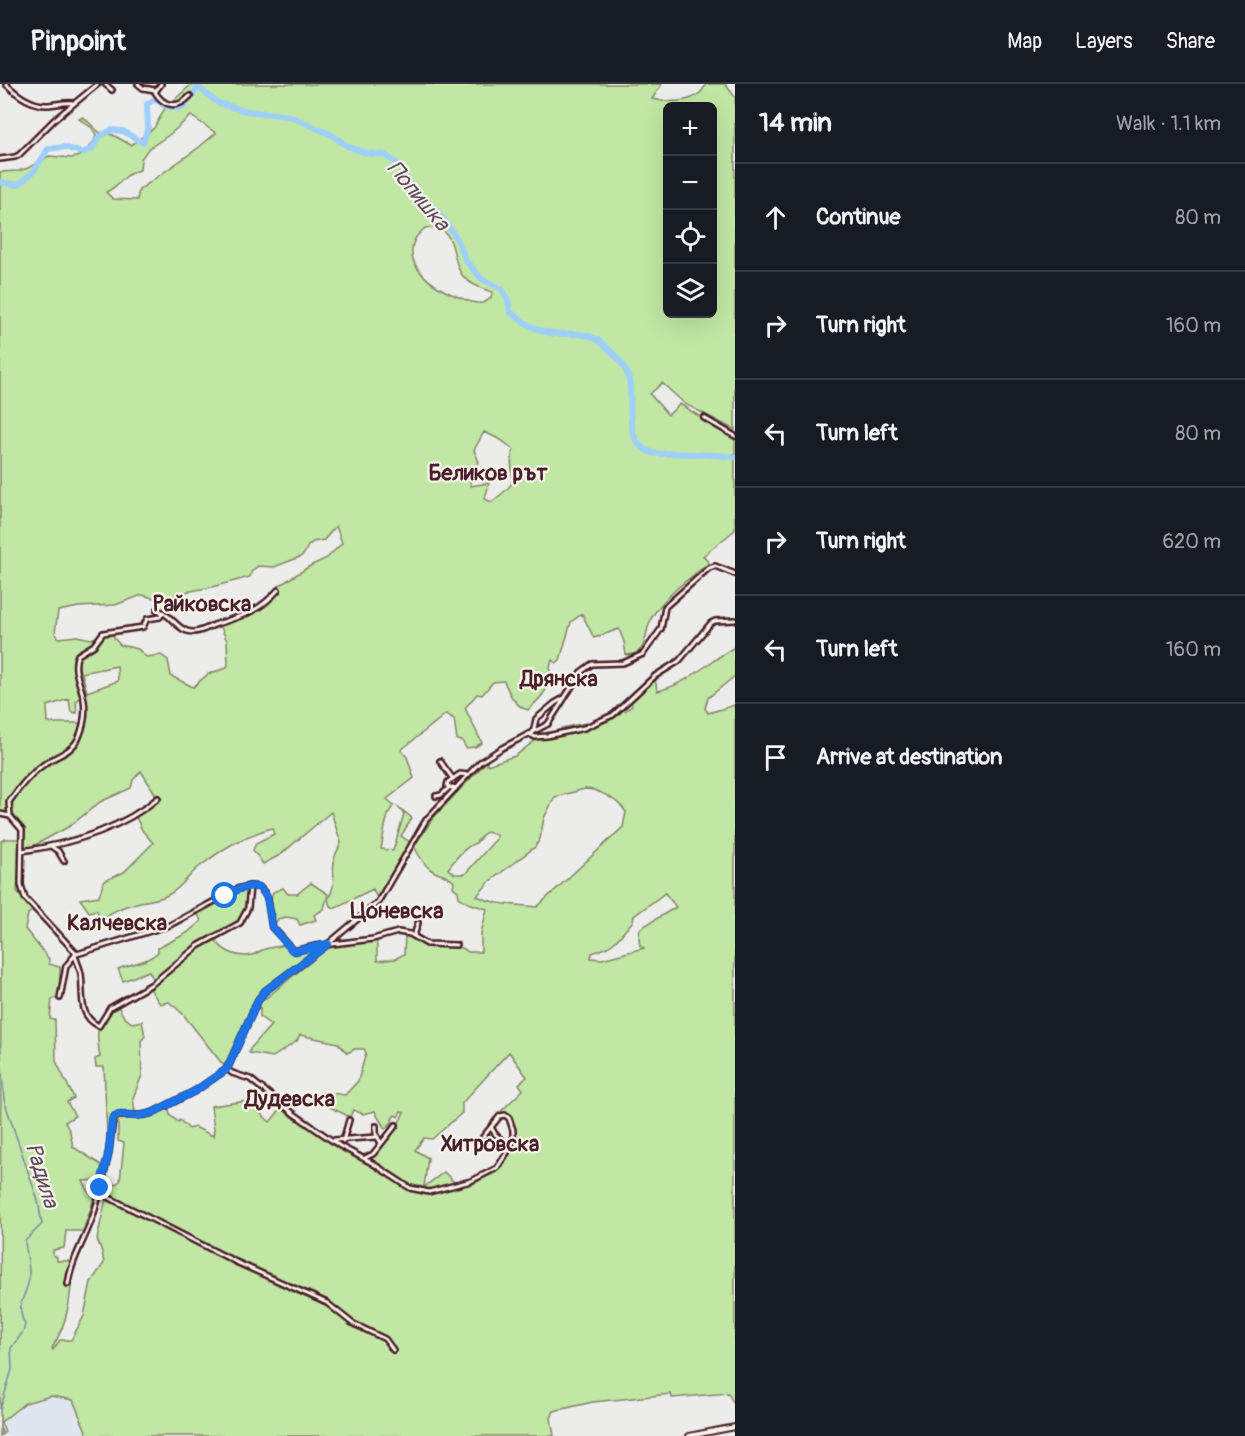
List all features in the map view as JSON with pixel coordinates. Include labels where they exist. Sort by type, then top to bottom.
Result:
[{"type":"street","points":[[6,84],[33,104],[74,103]]},
{"type":"street","points":[[0,159],[15,158],[19,155],[54,120],[98,84]]},
{"type":"street","points":[[105,84],[112,90]]},
{"type":"street","points":[[138,84],[143,88],[155,90],[163,102],[173,106],[184,102],[190,96]]},
{"type":"street","points":[[155,90],[161,84]]},
{"type":"street","points":[[704,418],[735,436]]},
{"type":"street","points":[[68,1284],[74,1260],[93,1217],[100,1191],[111,1144],[112,1119],[118,1114],[152,1113],[195,1091],[227,1069],[258,1000],[265,991],[328,944],[382,898],[421,827],[468,775],[491,755],[548,724],[580,672],[586,667],[601,662],[623,663],[643,654],[661,629],[665,608],[708,568],[716,566],[735,574]]},
{"type":"street","points":[[157,610],[163,612],[182,629],[199,632],[251,613],[264,605],[278,590]]},
{"type":"street","points":[[163,612],[160,617],[147,619],[143,627],[103,633],[94,645],[78,655],[76,665],[85,711],[85,719],[78,741],[66,753],[42,766],[20,787],[9,802],[10,816],[22,830],[21,885],[25,898],[76,955],[81,972],[82,1004],[85,1015],[91,1023],[99,1026],[110,1008],[144,990],[198,946],[240,923],[248,908],[250,886]]},
{"type":"street","points":[[531,733],[535,737],[547,736],[596,724],[613,715],[655,676],[679,661],[711,623],[735,620]]},
{"type":"street","points":[[531,733],[536,719],[555,703],[565,698]]},
{"type":"street","points":[[440,761],[453,779]]},
{"type":"street","points":[[455,789],[447,783],[460,774],[468,775]]},
{"type":"street","points":[[436,796],[441,795],[450,787]]},
{"type":"street","points":[[22,851],[51,847],[126,821],[158,798]]},
{"type":"street","points":[[0,814],[10,816]]},
{"type":"street","points":[[51,847],[58,851],[64,861]]},
{"type":"street","points":[[60,998],[66,966],[76,955],[170,925],[237,889],[250,886],[259,887],[264,891],[268,900],[272,927],[292,950],[373,939],[398,932],[414,936],[427,944],[456,945]]},
{"type":"street","points":[[414,936],[418,923]]},
{"type":"street","points":[[227,1069],[250,1079],[294,1114],[332,1140],[410,1188],[429,1192],[471,1181],[497,1168],[510,1148],[513,1130],[509,1118],[505,1115],[500,1116],[483,1137]]},
{"type":"street","points":[[343,1141],[350,1120]]},
{"type":"street","points":[[363,1158],[373,1154],[396,1125]]},
{"type":"street","points":[[376,1126],[377,1137],[381,1143]]},
{"type":"street","points":[[491,1126],[495,1134],[510,1148]]},
{"type":"street","points":[[332,1140],[377,1137]]},
{"type":"street","points":[[100,1191],[236,1262],[327,1303],[352,1323],[385,1339],[393,1350]]},
{"type":"street","points":[[689,1436],[735,1427]]},
{"type":"shaded area","points":[[51,1396],[73,1400],[88,1436],[7,1436],[1,1423],[25,1403]]},
{"type":"green space","points":[[192,84],[662,84],[652,99],[675,101],[690,99],[702,91],[706,84],[725,84],[735,97],[735,430],[685,404],[662,383],[650,394],[668,415],[680,404],[735,439],[735,530],[703,556],[709,563],[678,588],[657,609],[649,623],[645,642],[639,651],[626,655],[619,629],[594,638],[582,614],[571,622],[560,660],[556,663],[552,660],[546,689],[528,710],[516,702],[504,681],[493,682],[482,695],[477,694],[465,708],[482,743],[466,748],[462,741],[457,740],[454,719],[446,714],[401,750],[407,757],[414,778],[387,799],[394,805],[387,820],[381,849],[393,851],[404,814],[397,806],[412,818],[401,836],[410,842],[377,898],[373,889],[334,908],[330,906],[328,899],[333,884],[334,859],[341,843],[331,812],[280,855],[263,864],[253,850],[256,843],[274,834],[272,828],[242,839],[225,849],[199,867],[168,895],[124,907],[99,920],[97,910],[89,912],[80,899],[99,896],[104,881],[124,872],[153,843],[142,830],[135,815],[156,795],[141,771],[133,780],[131,788],[100,802],[70,826],[24,851],[22,827],[9,812],[22,786],[9,800],[6,813],[0,811],[0,172],[28,168],[49,156],[72,158],[83,155],[96,135],[92,128],[79,119],[83,117],[99,132],[113,135],[131,145],[154,128],[165,108]],"holes":[[[191,116],[216,133],[139,190],[137,200],[113,199],[106,192],[130,174],[140,170],[141,159],[148,149]],[[440,227],[452,245],[456,263],[462,275],[472,284],[492,292],[491,298],[483,303],[477,303],[448,292],[431,282],[417,267],[412,249],[416,238],[425,228]],[[484,432],[501,440],[514,450],[511,459],[513,477],[511,484],[492,502],[485,499],[489,483],[471,486],[469,476],[479,462],[474,450]],[[336,526],[342,543],[327,558],[280,585],[269,598],[252,611],[230,622],[219,623],[227,641],[228,665],[226,668],[208,674],[193,687],[171,676],[168,660],[161,655],[146,657],[138,649],[120,645],[114,638],[114,631],[91,639],[77,636],[59,638],[55,633],[58,611],[115,605],[142,595],[165,601],[180,593],[250,577],[252,571],[258,566],[274,567],[300,557],[308,546],[313,542],[324,540]],[[117,666],[118,681],[87,692],[82,673]],[[81,696],[85,699],[87,710],[83,723],[48,723],[47,706],[69,699],[71,712],[77,713],[76,702]],[[42,763],[47,763],[24,783]]]},
{"type":"green space","points":[[735,647],[735,676],[708,698],[705,708],[708,713],[735,705],[735,1406],[728,1393],[672,1398],[671,1394],[593,1402],[554,1411],[551,1418],[554,1436],[88,1436],[73,1400],[51,1396],[25,1403],[1,1422],[5,1432],[0,1436],[1,841],[21,839],[17,891],[32,911],[28,914],[25,929],[49,959],[49,964],[60,967],[59,998],[52,999],[50,1019],[55,1020],[56,1061],[74,1098],[67,1102],[75,1116],[65,1122],[73,1147],[103,1166],[100,1180],[83,1181],[89,1192],[96,1193],[83,1231],[66,1231],[64,1248],[53,1250],[57,1261],[72,1261],[66,1317],[53,1350],[60,1340],[71,1340],[84,1316],[91,1282],[104,1263],[97,1239],[106,1198],[148,1217],[281,1286],[326,1306],[104,1192],[120,1181],[124,1143],[118,1141],[118,1118],[153,1114],[169,1109],[170,1115],[178,1122],[180,1120],[189,1129],[195,1127],[213,1136],[211,1106],[247,1101],[270,1122],[283,1106],[336,1143],[396,1177],[367,1158],[393,1131],[404,1112],[401,1111],[398,1117],[395,1115],[393,1121],[385,1129],[375,1111],[363,1114],[353,1110],[350,1117],[309,1097],[322,1093],[345,1095],[358,1081],[366,1053],[364,1049],[355,1049],[347,1053],[338,1043],[300,1035],[297,1041],[273,1057],[249,1053],[271,1025],[260,1017],[260,1003],[331,945],[377,939],[377,961],[395,959],[404,954],[405,934],[431,946],[455,946],[468,952],[481,952],[481,933],[487,909],[468,903],[459,897],[458,891],[453,887],[454,882],[429,868],[414,846],[435,816],[487,761],[487,765],[515,756],[541,736],[561,735],[564,733],[561,732],[561,728],[585,723],[589,728],[632,706],[631,702],[655,677],[657,691],[668,688],[688,678]],"holes":[[[585,789],[602,793],[619,804],[626,812],[623,827],[537,907],[499,903],[477,896],[490,881],[535,847],[540,839],[544,818],[555,797]],[[487,832],[496,835],[496,839],[465,874],[455,874],[448,869],[461,853],[476,843]],[[665,893],[676,907],[641,928],[640,946],[644,948],[602,959],[591,958],[592,953],[616,941],[632,922],[634,916]],[[509,1052],[527,1077],[519,1084],[523,1090],[492,1120],[503,1114],[512,1127],[511,1144],[498,1167],[484,1176],[456,1184],[444,1172],[424,1187],[428,1158],[415,1150],[424,1138],[432,1139],[462,1113],[462,1103]]]},
{"type":"green space","points":[[311,883],[328,894],[324,909],[314,915],[316,920],[300,925],[297,919],[286,917],[278,919],[275,924],[271,898],[273,892],[283,888],[288,894],[297,894]]},
{"type":"green space","points":[[252,889],[248,908],[242,920],[231,930],[214,938],[221,946],[241,956],[284,945],[292,950],[300,951],[319,948],[263,990],[224,1066],[182,1013],[169,1002],[160,1004],[150,989],[156,984],[149,971],[123,981],[118,969],[154,955],[158,952],[158,948],[187,933],[201,921],[198,914],[240,891]]},
{"type":"green space","points":[[118,1006],[124,1017],[132,1023],[142,1021],[145,1036],[141,1041],[142,1075],[133,1098],[135,1112],[119,1112],[112,1115],[107,1136],[104,1067],[96,1067],[95,1059],[100,1057],[98,1028],[104,1016]]},
{"type":"waterway","name":"Попишка","points":[[0,182],[18,185],[34,171],[48,149],[65,147],[82,153],[92,149],[99,137],[111,130],[123,131],[143,143],[148,127],[147,104],[155,99],[169,107],[184,107],[198,87],[218,103],[246,111],[290,116],[332,135],[347,146],[366,153],[385,155],[400,166],[409,182],[441,216],[457,239],[466,261],[482,279],[502,289],[508,300],[510,312],[541,331],[586,335],[593,337],[608,348],[620,361],[628,376],[632,430],[642,448],[657,454],[735,457]]},
{"type":"waterway","name":"Радила","points":[[0,1044],[4,1100],[38,1201],[42,1224],[25,1241],[29,1266],[29,1281],[21,1303],[25,1325],[23,1332],[11,1348],[12,1369],[0,1410]]},
{"type":"waterway","name":"Радила","points":[[0,1428],[3,1434]]},
{"type":"district","name":"Беликов рът","points":[[488,472]]},
{"type":"district","name":"Райковска","points":[[202,603]]},
{"type":"district","name":"Дрянска","points":[[559,678]]},
{"type":"district","name":"Цоневска","points":[[397,910]]},
{"type":"district","name":"Калчевска","points":[[117,922]]},
{"type":"district","name":"Дудевска","points":[[290,1098]]},
{"type":"district","name":"Хитровска","points":[[490,1143]]},
{"type":"route","points":[[100,1188],[112,1137],[112,1119],[118,1114],[137,1116],[152,1113],[195,1091],[221,1074],[230,1064],[258,1000],[265,991],[328,944],[292,950],[272,927],[268,900],[264,891],[259,887],[250,886],[237,889],[225,896]]}]
